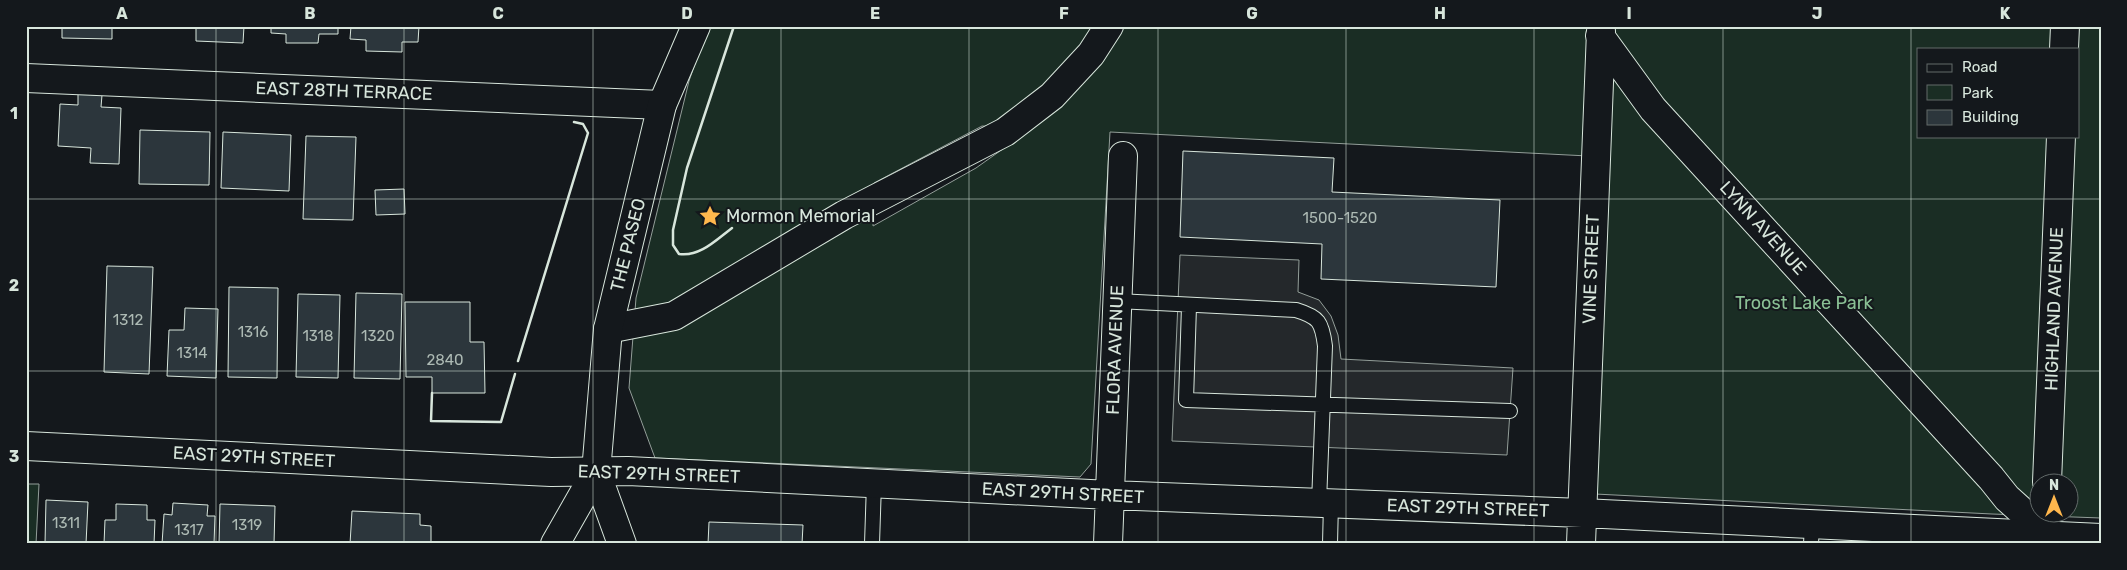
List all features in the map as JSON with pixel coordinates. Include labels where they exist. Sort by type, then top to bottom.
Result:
[{"type":"street","name":"THE PASEO","points":[[622,544],[596,472],[608,329],[662,105],[696,26]]},
{"type":"street","points":[[608,329],[674,316],[844,215],[1005,132],[1052,96],[1091,54],[1109,26]]},
{"type":"street","points":[[2064,48],[2065,26]]},
{"type":"street","name":"VINE STREET","points":[[1581,544],[1600,31]]},
{"type":"street","name":"LYNN AVENUE","points":[[1600,31],[1653,109],[1992,478],[2007,498],[2052,534]]},
{"type":"street","name":"EAST 28TH TERRACE","points":[[26,78],[662,105]]},
{"type":"street","name":"HIGHLAND AVENUE","points":[[2047,472],[2061,138]]},
{"type":"street","name":"FLORA AVENUE","points":[[1108,544],[1123,156]]},
{"type":"street","name":"EAST 29TH STREET","points":[[26,446],[543,472],[665,473],[1110,495],[1582,513],[1811,534],[2052,534],[2101,538]]},
{"type":"street","name":"THE PASEO","points":[[555,544],[596,472]]},
{"type":"lane","points":[[1117,301],[1296,310],[1314,316],[1323,330],[1325,346],[1323,404],[1325,503],[1330,544]]},
{"type":"lane","points":[[1189,306],[1186,400],[1510,411]]},
{"type":"lane","points":[[872,544],[874,483]]},
{"type":"green space","name":"Troost Lake Park","points":[[708,26],[2101,26],[2101,518],[2080,517],[2080,472],[2030,472],[2030,515],[1595,494],[1608,157],[1110,132],[1091,464],[1080,477],[655,458],[629,388],[636,298],[689,81]],"holes":[[[982,126],[1031,129],[976,168],[873,226],[874,183]]]},
{"type":"green space","points":[[26,484],[39,484],[36,544],[26,544]]},
{"type":"shaded area","points":[[1180,255],[1299,260],[1298,292],[1319,300],[1331,316],[1338,335],[1341,359],[1513,368],[1507,455],[1172,441]]},
{"type":"building","points":[[62,26],[112,26],[112,39],[62,38]]},
{"type":"building","points":[[196,26],[244,26],[243,43],[196,41]]},
{"type":"building","points":[[271,26],[338,26],[338,34],[319,34],[318,43],[286,43],[286,34],[271,33]]},
{"type":"building","points":[[351,26],[419,26],[418,42],[402,42],[402,52],[366,51],[366,40],[350,39]]},
{"type":"building","points":[[78,94],[102,95],[101,107],[121,108],[119,164],[90,163],[91,148],[58,146],[60,104],[78,105]]},
{"type":"building","points":[[140,130],[210,132],[209,185],[139,184]]},
{"type":"building","points":[[223,132],[291,135],[289,191],[221,188]]},
{"type":"building","points":[[306,136],[356,137],[353,220],[303,219]]},
{"type":"building","points":[[1183,151],[1334,158],[1332,192],[1500,200],[1496,287],[1321,279],[1322,244],[1180,237]]},
{"type":"building","points":[[404,189],[405,214],[376,215],[375,190]]},
{"type":"building","points":[[107,266],[153,267],[149,374],[104,372]]},
{"type":"building","points":[[229,287],[278,288],[277,378],[228,377]]},
{"type":"building","points":[[356,293],[402,294],[400,379],[354,378]]},
{"type":"building","points":[[298,294],[340,295],[338,378],[296,377]]},
{"type":"building","points":[[405,302],[470,302],[470,342],[484,342],[485,393],[432,393],[432,377],[406,377]]},
{"type":"building","points":[[185,308],[218,309],[216,378],[167,376],[169,330],[184,330]]},
{"type":"building","points":[[46,500],[88,502],[86,544],[45,544]]},
{"type":"building","points":[[173,503],[208,505],[207,516],[215,516],[214,544],[162,544],[164,514],[172,515]]},
{"type":"building","points":[[116,504],[147,505],[147,520],[155,520],[154,544],[104,544],[105,520],[116,520]]},
{"type":"building","points":[[220,504],[275,506],[274,544],[219,544]]},
{"type":"building","points":[[352,511],[420,514],[420,525],[431,526],[431,544],[350,544]]},
{"type":"building","points":[[709,522],[803,525],[802,544],[708,544]]},
{"type":"wall","points":[[732,228],[707,247],[694,253],[679,254],[673,245],[673,230],[687,168],[734,26]]},
{"type":"wall","points":[[518,361],[588,133],[583,124],[574,122]]},
{"type":"wall","points":[[432,393],[431,421],[501,422],[515,374]]},
{"type":"place","name":"Mormon Memorial","points":[[710,216]]}]
